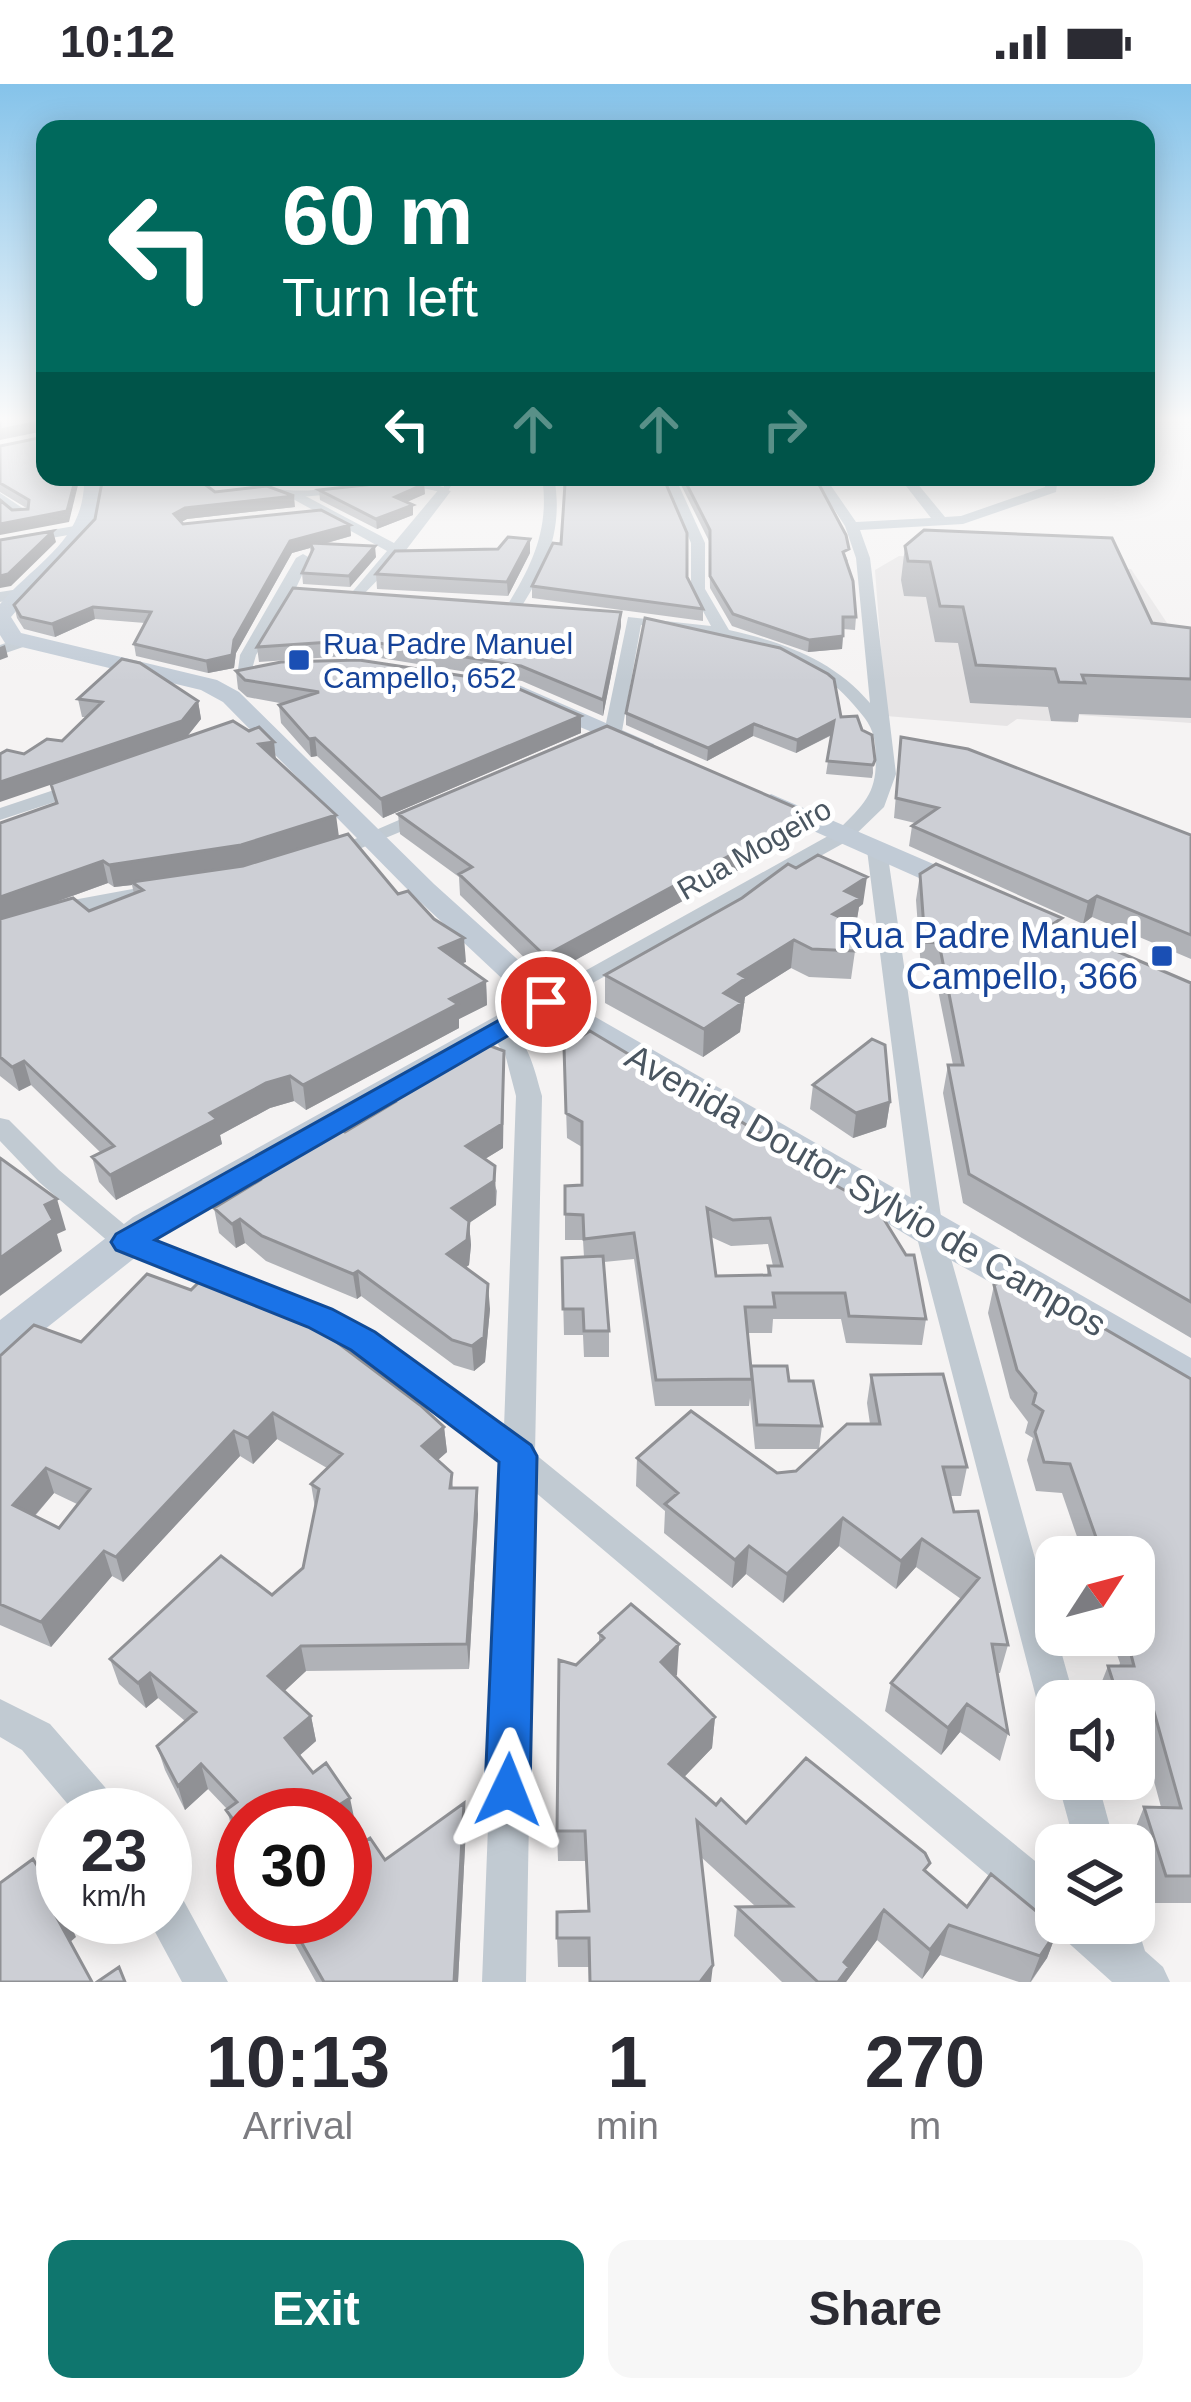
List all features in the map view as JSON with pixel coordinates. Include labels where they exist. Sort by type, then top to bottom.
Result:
[{"type":"main road","points":[[23,641],[0,625],[10,596],[86,528],[96,505]]},
{"type":"main road","name":"Avenida Doutor Sylvio de Campos","points":[[23,641],[209,685],[546,1002],[929,1230],[1191,1378]]},
{"type":"main road","points":[[209,685],[273,670]]},
{"type":"main road","points":[[475,680],[546,701],[669,756]]},
{"type":"main road","points":[[740,788],[988,898]]},
{"type":"main road","points":[[0,1342],[127,1242],[546,1002]]},
{"type":"street","points":[[10,505],[22,514]]},
{"type":"street","points":[[311,505],[400,555]]},
{"type":"street","points":[[356,597],[400,555],[434,505]]},
{"type":"street","points":[[513,609],[550,541],[555,505]]},
{"type":"street","points":[[682,505],[697,538],[698,589],[723,634]]},
{"type":"street","name":"Rua Mogeiro","points":[[546,1002],[844,835],[877,803],[887,774],[879,724],[875,635],[852,526],[838,505]]},
{"type":"street","points":[[927,505],[941,521]]},
{"type":"street","points":[[852,526],[975,518],[1009,505]]},
{"type":"street","points":[[286,516],[325,512]]},
{"type":"street","points":[[0,543],[86,528]]},
{"type":"street","points":[[243,674],[248,655],[303,558]]},
{"type":"street","points":[[287,592],[382,599]]},
{"type":"street","points":[[494,608],[533,611]]},
{"type":"street","points":[[614,618],[723,634],[833,676],[879,724]]},
{"type":"street","points":[[572,750],[613,731],[634,620]]},
{"type":"street","points":[[0,650],[23,641]]},
{"type":"street","points":[[0,814],[96,781]]},
{"type":"street","points":[[308,862],[452,803]]},
{"type":"street","points":[[877,850],[929,1230],[1050,1680]]},
{"type":"street","points":[[0,934],[81,905],[185,885]]},
{"type":"street","points":[[499,1030],[518,1053],[529,1096],[504,1982]]},
{"type":"street","points":[[0,1126],[49,1176],[127,1242],[320,1318],[363,1341],[518,1456],[1035,1887]]},
{"type":"street","points":[[0,1718],[36,1737],[80,1788]]},
{"type":"street","points":[[185,1944],[206,1982]]},
{"type":"street","points":[[1101,1944],[1136,1976]]},
{"type":"street","points":[[1124,1944],[1136,1976]]},
{"type":"shaded area","points":[[899,556],[1131,569],[1191,659],[1191,723],[1078,715],[1076,723],[1017,719],[1007,726],[886,716],[875,570]]},
{"type":"building","points":[[0,505],[28,509],[28,505],[69,505],[67,511],[0,524]]},
{"type":"building","points":[[98,505],[216,505],[174,514],[183,524],[321,510],[350,525],[290,541],[234,640],[232,655],[206,661],[134,644],[151,612],[93,607],[52,624],[21,617],[14,605],[95,519]]},
{"type":"building","points":[[348,505],[413,505],[376,519]]},
{"type":"building","points":[[564,505],[675,505],[687,533],[687,577],[703,609],[532,586],[553,543],[561,544]]},
{"type":"building","points":[[697,505],[830,505],[846,535],[849,549],[843,552],[853,581],[856,617],[843,617],[843,636],[809,640],[733,614],[710,576],[710,530]]},
{"type":"building","points":[[924,530],[1112,538],[1152,623],[1191,628],[1191,679],[1082,675],[1085,683],[1059,682],[1055,669],[976,665],[963,607],[940,606],[930,562],[908,561],[905,546]]},
{"type":"building","points":[[53,531],[8,574],[0,576],[0,540]]},
{"type":"building","points":[[508,537],[530,539],[507,582],[376,574],[395,551],[498,549]]},
{"type":"building","points":[[310,543],[375,546],[349,576],[302,573],[313,549]]},
{"type":"building","points":[[293,588],[621,612],[603,700],[521,666],[360,640],[257,647]]},
{"type":"building","points":[[645,618],[780,648],[828,674],[834,679],[841,717],[857,716],[862,730],[872,735],[873,765],[827,761],[834,721],[797,740],[754,724],[708,748],[626,713]]},
{"type":"building","points":[[122,659],[140,663],[198,701],[182,721],[0,782],[0,754],[7,750],[24,754],[47,739],[62,741],[102,702],[78,699]]},
{"type":"building","points":[[359,660],[503,682],[581,716],[381,799],[315,738],[309,739],[279,705],[319,692],[245,680],[236,671],[281,662]]},
{"type":"building","points":[[233,721],[249,731],[259,727],[274,742],[259,744],[336,815],[241,845],[109,865],[103,861],[0,897],[0,823],[57,803],[51,784]]},
{"type":"building","points":[[607,726],[808,813],[550,953],[541,952],[459,874],[472,867],[398,814]]},
{"type":"building","points":[[901,737],[968,749],[1191,835],[1191,935],[1097,896],[1088,902],[912,826],[938,808],[896,798]]},
{"type":"building","points":[[348,834],[398,894],[408,891],[434,919],[464,938],[440,948],[486,981],[450,999],[458,1004],[303,1085],[290,1076],[266,1083],[210,1113],[217,1119],[110,1175],[92,1157],[114,1146],[24,1061],[12,1067],[0,1057],[0,919],[73,898],[89,911],[143,890],[132,882],[243,866]]},
{"type":"building","points":[[818,855],[867,877],[845,891],[860,898],[833,914],[852,923],[855,951],[812,949],[794,940],[739,974],[746,978],[724,993],[742,1003],[704,1029],[605,975],[742,898],[788,864],[796,868]]},
{"type":"building","points":[[936,864],[1062,918],[1053,924],[1191,983],[1191,1302],[969,1174],[948,1065],[963,1065],[939,943],[925,942],[920,874]]},
{"type":"building","points":[[590,1031],[780,1145],[773,1151],[877,1208],[906,1255],[914,1255],[926,1319],[849,1316],[845,1293],[773,1293],[775,1307],[745,1307],[752,1379],[656,1380],[634,1233],[584,1239],[583,1215],[565,1214],[565,1186],[582,1185],[582,1122],[566,1113],[564,1047]],"holes":[[[707,1208],[733,1220],[770,1218],[782,1266],[768,1266],[770,1275],[716,1276]]]},
{"type":"building","points":[[872,1039],[885,1045],[890,1102],[856,1113],[813,1085]]},
{"type":"building","points":[[480,1042],[504,1051],[502,1124],[466,1146],[495,1166],[494,1181],[452,1208],[469,1221],[467,1240],[447,1254],[488,1284],[484,1337],[472,1346],[452,1340],[358,1271],[353,1274],[262,1236],[240,1219],[232,1224],[214,1208],[260,1180],[250,1172],[335,1124],[345,1132],[395,1102],[386,1096]]},
{"type":"building","points":[[0,1158],[57,1199],[45,1205],[53,1220],[0,1258]]},
{"type":"building","points":[[603,1256],[609,1331],[584,1331],[583,1309],[563,1309],[562,1258]]},
{"type":"building","points":[[147,1274],[191,1290],[207,1274],[249,1291],[330,1337],[444,1427],[422,1446],[452,1473],[450,1488],[477,1488],[467,1644],[301,1646],[268,1676],[311,1716],[285,1738],[313,1773],[326,1763],[343,1788],[224,1788],[201,1764],[178,1786],[157,1746],[196,1712],[150,1673],[138,1683],[110,1659],[221,1556],[272,1595],[303,1568],[319,1489],[311,1484],[342,1454],[273,1413],[248,1438],[234,1431],[116,1557],[104,1551],[41,1622],[0,1604],[0,1356],[34,1325],[81,1342]],"holes":[[[46,1468],[90,1489],[59,1528],[13,1505]]]},
{"type":"building","points":[[1014,1276],[1191,1379],[1191,1876],[1166,1876],[1155,1842],[1155,1824],[1149,1824],[1144,1807],[1181,1808],[1155,1715],[1155,1680],[1112,1680],[1108,1666],[1134,1666],[1131,1656],[1155,1656],[1155,1536],[1096,1536],[1070,1464],[1044,1462],[1035,1432],[1043,1411],[1033,1404],[1036,1393],[1017,1370],[994,1285]]},
{"type":"building","points":[[751,1366],[787,1366],[789,1381],[813,1381],[822,1426],[757,1425]]},
{"type":"building","points":[[943,1374],[967,1467],[943,1467],[954,1512],[978,1511],[1008,1645],[992,1644],[1008,1733],[967,1704],[948,1728],[891,1683],[979,1578],[922,1539],[901,1561],[843,1518],[787,1574],[749,1546],[735,1560],[665,1504],[678,1493],[637,1458],[691,1411],[777,1473],[796,1471],[847,1424],[880,1424],[871,1375]]},
{"type":"building","points":[[631,1604],[679,1644],[661,1662],[715,1717],[669,1764],[716,1805],[721,1799],[746,1823],[806,1758],[925,1853],[930,1863],[924,1870],[967,1907],[991,1874],[1035,1910],[1035,1944],[1048,1944],[1040,1956],[949,1925],[930,1950],[884,1910],[844,1962],[849,1967],[838,1982],[818,1982],[737,1907],[792,1906],[697,1821],[713,1965],[700,1982],[590,1982],[589,1938],[557,1938],[557,1912],[589,1911],[585,1831],[557,1831],[559,1660],[576,1665],[604,1638],[599,1633]]},
{"type":"building","points":[[464,1803],[454,1982],[324,1982],[302,1944],[372,1944],[372,1841],[385,1860]]},
{"type":"building","points":[[33,1859],[36,1944],[71,1944],[92,1982],[0,1982],[0,1883]]},
{"type":"building","points":[[119,1967],[125,1982],[97,1982]]},
{"type":"place","name":"Rua Padre Manuel Campello, 652","points":[[299,660]]},
{"type":"place","name":"Rua Padre Manuel Campello, 366","points":[[1162,956]]},
{"type":"route","points":[[508,1790],[518,1456],[363,1341],[320,1318],[127,1242],[179,1208],[546,1002]]}]
